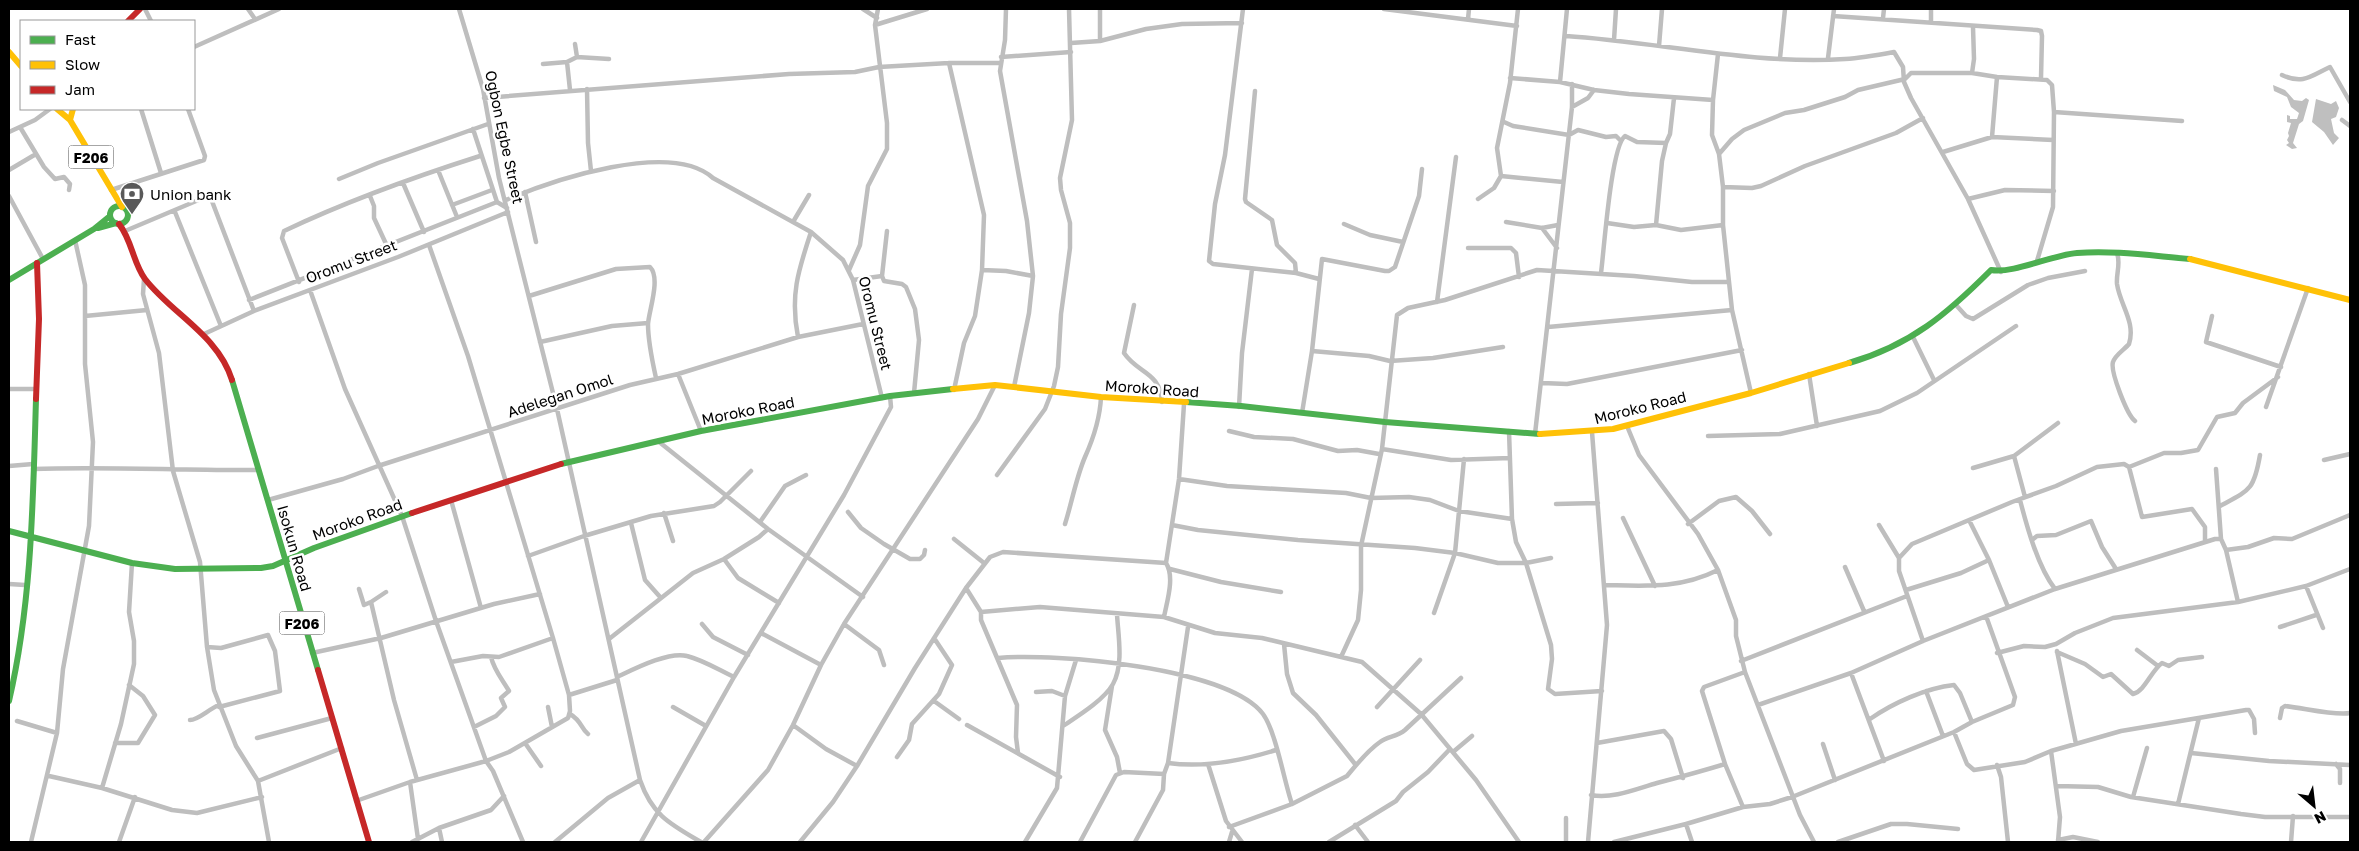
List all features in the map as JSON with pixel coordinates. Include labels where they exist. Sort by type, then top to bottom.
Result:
[{"type":"street","points":[[129,20],[140,9]]},
{"type":"street","points":[[248,9],[255,19]]},
{"type":"street","points":[[195,47],[279,9]]},
{"type":"street","name":"Ogbon Egbe Street","points":[[459,9],[484,98],[488,124],[529,296]]},
{"type":"street","points":[[862,9],[877,18]]},
{"type":"street","points":[[849,270],[860,245],[868,186],[886,153],[887,123],[879,67],[876,25],[878,9]]},
{"type":"street","points":[[876,25],[927,9]]},
{"type":"street","points":[[1006,9],[1005,40],[1000,71],[1009,132],[1027,221],[1033,276],[1029,313],[1014,387]]},
{"type":"street","points":[[997,475],[1045,409],[1054,386],[1058,367],[1061,314],[1070,248],[1070,223],[1061,190],[1060,178],[1072,128],[1069,9]]},
{"type":"street","points":[[1100,9],[1100,41]]},
{"type":"street","points":[[1242,9],[1242,23],[1225,156],[1215,204],[1208,256],[1209,261],[1213,264],[1296,273],[1319,279]]},
{"type":"street","points":[[1384,9],[1517,26]]},
{"type":"street","points":[[1468,19],[1469,9]]},
{"type":"street","points":[[1478,199],[1494,188],[1501,176],[1497,148],[1504,122],[1518,9]]},
{"type":"street","points":[[1560,82],[1568,9]]},
{"type":"street","points":[[1614,40],[1616,9]]},
{"type":"street","points":[[1659,46],[1662,9]]},
{"type":"street","points":[[1780,58],[1785,9]]},
{"type":"street","points":[[1828,58],[1834,9]]},
{"type":"street","points":[[1883,18],[1884,9]]},
{"type":"street","points":[[1931,9],[1931,22]]},
{"type":"street","points":[[1833,16],[1883,18],[1973,27],[2041,31],[2041,78]]},
{"type":"street","points":[[1071,43],[1100,41],[1146,29],[1182,24],[1242,23]]},
{"type":"street","points":[[1972,73],[1974,59],[1973,27]]},
{"type":"street","points":[[1566,36],[1614,40],[1718,54],[1780,58],[1844,59],[1894,52],[1900,60],[1906,88],[1968,199],[2001,272],[2037,261],[2077,253],[2117,253],[2196,260],[2350,300]]},
{"type":"street","points":[[574,44],[577,56]]},
{"type":"street","points":[[9,52],[20,65]]},
{"type":"street","points":[[484,98],[570,90],[745,79],[789,74],[855,72],[879,67],[1001,60],[1070,52]]},
{"type":"street","points":[[1718,54],[1713,100],[1712,136],[1719,154],[1723,187],[1723,225],[1732,310],[1751,393]]},
{"type":"street","points":[[543,64],[567,62],[577,56],[609,59]]},
{"type":"street","points":[[567,62],[570,90]]},
{"type":"street","points":[[949,63],[984,215],[982,270],[975,316],[964,343],[954,390]]},
{"type":"street","points":[[2282,74],[2293,80],[2303,80],[2330,67],[2350,102]]},
{"type":"street","points":[[1719,154],[1732,139],[1744,130],[1785,113],[1804,110],[1845,97],[1858,90],[1905,79],[1911,73],[1972,73],[1997,77],[2041,78],[2047,80],[2052,85],[2054,112],[2054,191],[2050,221],[2037,261]]},
{"type":"street","points":[[1992,137],[1997,77]]},
{"type":"street","points":[[1510,78],[1560,82],[1594,90],[1713,100]]},
{"type":"street","points":[[1535,434],[1572,107],[1572,84]]},
{"type":"street","points":[[506,200],[525,192],[592,171],[588,142],[587,89]]},
{"type":"street","points":[[1572,107],[1588,98],[1594,90]]},
{"type":"street","points":[[1255,91],[1245,199],[1246,202],[1272,220],[1277,244],[1295,263],[1296,273]]},
{"type":"street","points":[[1656,225],[1666,143],[1670,134],[1674,98]]},
{"type":"street","points":[[9,132],[48,110]]},
{"type":"street","points":[[58,110],[70,120],[73,110]]},
{"type":"street","points":[[141,110],[161,173]]},
{"type":"street","points":[[111,213],[112,192],[161,173],[204,160],[205,156],[188,110]]},
{"type":"street","points":[[2054,112],[2182,121]]},
{"type":"street","points":[[1723,187],[1752,188],[1761,186],[1804,166],[1896,133],[1923,118]]},
{"type":"street","name":"F206","points":[[70,120],[112,192],[127,212],[125,231],[133,257],[144,277],[204,334]]},
{"type":"street","points":[[2342,120],[2350,126]]},
{"type":"street","points":[[1504,122],[1513,126],[1569,135],[1578,130],[1606,137],[1616,136],[1620,140]]},
{"type":"street","points":[[338,179],[488,124]]},
{"type":"street","points":[[20,127],[52,176],[55,179],[64,177],[70,184],[69,190]]},
{"type":"street","points":[[473,129],[480,156],[497,202],[508,210]]},
{"type":"street","points":[[1601,273],[1614,162],[1620,140],[1625,136],[1637,142],[1666,143]]},
{"type":"street","points":[[1943,152],[1992,137],[2053,140]]},
{"type":"street","points":[[9,170],[36,154]]},
{"type":"street","points":[[299,282],[282,233],[306,221],[403,183],[480,156]]},
{"type":"street","points":[[1437,302],[1456,157]]},
{"type":"street","name":"Oromu Street","points":[[592,171],[666,161],[706,171],[713,178],[811,232],[832,248],[849,270],[854,280],[882,398]]},
{"type":"street","points":[[1302,414],[1312,351],[1322,259],[1390,271],[1398,261],[1419,196],[1422,169]]},
{"type":"street","points":[[438,170],[457,217]]},
{"type":"street","points":[[1501,176],[1563,182]]},
{"type":"street","points":[[403,183],[424,232]]},
{"type":"street","points":[[452,205],[492,190]]},
{"type":"street","points":[[1968,199],[2005,190],[2054,191]]},
{"type":"street","points":[[525,192],[536,242]]},
{"type":"street","points":[[9,196],[40,261],[32,537],[25,586],[18,662],[9,701]]},
{"type":"street","points":[[125,231],[210,196],[254,312]]},
{"type":"street","points":[[370,196],[374,206],[374,218],[387,246]]},
{"type":"street","points":[[793,222],[809,196]]},
{"type":"street","points":[[249,300],[299,282],[497,202]]},
{"type":"street","points":[[9,280],[94,229],[111,213],[122,207]]},
{"type":"street","name":"Oromu Street","points":[[204,334],[254,312],[429,245],[508,210]]},
{"type":"street","points":[[175,212],[221,326]]},
{"type":"street","name":"F206","points":[[111,213],[125,231]]},
{"type":"street","points":[[94,229],[118,224],[127,219]]},
{"type":"street","points":[[1506,222],[1542,228],[1558,224]]},
{"type":"street","points":[[1607,223],[1634,227],[1656,225],[1681,230],[1723,225]]},
{"type":"street","points":[[1344,224],[1370,235],[1403,242]]},
{"type":"street","points":[[1542,228],[1557,248]]},
{"type":"street","points":[[887,231],[882,276],[884,282],[902,284],[906,287],[915,309],[919,340],[914,393]]},
{"type":"street","points":[[798,337],[793,311],[794,295],[811,232]]},
{"type":"street","points":[[31,842],[49,776],[58,732],[63,669],[89,526],[93,442],[84,364],[85,285],[75,240]]},
{"type":"street","points":[[429,245],[456,320],[540,594],[569,695],[570,714]]},
{"type":"street","points":[[1468,248],[1511,248],[1516,252],[1519,277]]},
{"type":"street","points":[[2117,253],[2119,260],[2117,284],[2131,329],[2129,344],[2116,357],[2112,366],[2125,408],[2135,421]]},
{"type":"street","points":[[656,378],[648,323],[653,300],[654,272],[650,267],[616,269],[529,296],[557,409],[640,780],[656,813],[667,822],[702,842],[768,770],[844,624],[978,419],[995,385]]},
{"type":"street","points":[[1239,406],[1242,353],[1252,269]]},
{"type":"street","points":[[982,270],[1006,271],[1033,276]]},
{"type":"street","points":[[1340,657],[1358,620],[1361,590],[1360,546],[1385,422],[1390,361],[1397,315],[1408,308],[1437,302],[1537,270],[1601,273],[1692,282],[1728,282]]},
{"type":"street","name":"Moroko Road","points":[[9,531],[132,563],[176,569],[261,568],[402,516],[568,462],[701,431],[890,396],[995,385],[1101,397],[1184,404],[1239,406],[1385,422],[1535,434],[1592,432],[1627,426],[1751,393],[1864,359],[1913,337],[1956,306],[1991,270],[2001,272]]},
{"type":"street","points":[[1956,306],[1966,316],[1973,319],[2028,285],[2048,278],[2085,271]]},
{"type":"street","points":[[854,280],[882,276]]},
{"type":"street","points":[[144,277],[143,294],[159,353],[172,471],[199,555],[207,647],[219,706],[236,746],[258,781],[269,842]]},
{"type":"street","points":[[2266,407],[2282,367],[2308,288]]},
{"type":"street","points":[[310,290],[344,389],[402,516],[436,621],[486,761],[504,796],[523,842]]},
{"type":"street","points":[[1134,305],[1124,353],[1127,358],[1154,378],[1162,394],[1162,402]]},
{"type":"street","points":[[85,316],[147,310]]},
{"type":"street","points":[[1548,327],[1732,310]]},
{"type":"street","points":[[2212,316],[2206,342],[2282,367]]},
{"type":"street","points":[[540,342],[612,326],[648,323]]},
{"type":"street","name":"Adelegan Omol","points":[[268,500],[343,479],[378,466],[656,378],[678,374],[798,337],[863,324]]},
{"type":"street","points":[[1708,436],[1780,434],[1880,411],[1904,401],[2016,326]]},
{"type":"street","name":"Isokun Road","points":[[204,334],[224,362],[240,403],[369,842]]},
{"type":"street","points":[[1913,337],[1934,380]]},
{"type":"street","points":[[1312,351],[1369,356],[1390,361],[1433,358],[1503,347]]},
{"type":"street","points":[[1542,384],[1566,384],[1742,350]]},
{"type":"street","points":[[678,374],[701,431]]},
{"type":"street","points":[[1809,374],[1817,426]]},
{"type":"street","points":[[2129,467],[2164,453],[2198,450],[2217,417],[2235,413],[2243,403],[2278,378]]},
{"type":"street","points":[[9,388],[36,389]]},
{"type":"street","points":[[641,842],[734,677],[844,495],[891,407],[890,396]]},
{"type":"street","points":[[1065,524],[1086,456],[1092,445],[1101,409],[1101,397]]},
{"type":"street","points":[[1164,617],[1169,595],[1170,569],[1166,563],[1179,479],[1184,404]]},
{"type":"street","points":[[1973,468],[2014,456],[2058,423]]},
{"type":"street","points":[[1627,426],[1639,456],[1703,542],[1718,570],[1736,620],[1741,661],[1792,797],[1814,842]]},
{"type":"street","points":[[1229,431],[1254,436],[1293,439],[1338,451],[1357,450],[1430,458],[1510,458]]},
{"type":"street","points":[[1509,431],[1512,518],[1516,542],[1526,563],[1551,645],[1552,658],[1548,689],[1554,694],[1602,691]]},
{"type":"street","points":[[1588,842],[1607,625],[1592,432]]},
{"type":"street","points":[[658,441],[768,529],[863,597]]},
{"type":"street","points":[[2324,460],[2350,454]]},
{"type":"street","points":[[2220,506],[2249,490],[2255,481],[2260,455]]},
{"type":"street","points":[[2014,456],[2032,540],[2049,581],[2055,589]]},
{"type":"street","points":[[1434,613],[1455,553],[1464,459]]},
{"type":"street","points":[[1899,558],[1912,544],[1969,520],[2056,486],[2097,467],[2124,464],[2129,467],[2142,517],[2192,509],[2205,527],[2205,542]]},
{"type":"street","points":[[9,466],[91,466],[172,471],[259,470]]},
{"type":"street","points":[[2216,469],[2221,539],[2226,550],[2238,602]]},
{"type":"street","points":[[528,556],[584,536],[664,513],[707,508],[720,502],[751,470]]},
{"type":"street","points":[[760,522],[785,486],[806,475]]},
{"type":"street","points":[[1179,479],[1227,486],[1346,493],[1371,498],[1423,499],[1459,511],[1512,518]]},
{"type":"street","points":[[1688,524],[1719,501],[1736,498],[1747,506],[1770,534]]},
{"type":"street","points":[[451,500],[481,608]]},
{"type":"street","points":[[1556,504],[1598,504]]},
{"type":"street","points":[[848,512],[861,528],[893,550],[915,560],[924,555],[925,550]]},
{"type":"street","points":[[664,513],[672,541]]},
{"type":"street","points":[[2226,550],[2248,547],[2274,538],[2292,539],[2350,515]]},
{"type":"street","points":[[1623,518],[1655,586]]},
{"type":"street","points":[[1969,520],[1989,560],[2008,607]]},
{"type":"street","points":[[2032,540],[2037,536],[2056,535],[2091,521],[2102,547],[2116,569]]},
{"type":"street","points":[[631,523],[645,580],[661,598]]},
{"type":"street","points":[[1172,525],[1198,530],[1360,546],[1416,548],[1455,553],[1498,563],[1526,563],[1551,558]]},
{"type":"street","points":[[1879,525],[1899,558],[1899,571],[1923,641]]},
{"type":"street","points":[[609,639],[693,572],[724,559],[759,537],[768,529]]},
{"type":"street","points":[[954,539],[984,563]]},
{"type":"street","points":[[1758,705],[1851,673],[1923,641],[2055,589],[2205,542],[2221,539]]},
{"type":"street","points":[[800,842],[834,802],[934,638],[966,588],[990,557],[1003,552],[1166,563]]},
{"type":"street","points":[[724,559],[738,578],[779,603]]},
{"type":"street","points":[[1741,661],[1989,560]]},
{"type":"street","points":[[102,788],[134,664],[129,598],[132,563]]},
{"type":"street","points":[[1845,567],[1864,611]]},
{"type":"street","points":[[1170,569],[1221,582],[1281,592]]},
{"type":"street","points":[[1997,653],[2024,646],[2046,647],[2056,644],[2082,630],[2113,618],[2238,602],[2306,586],[2350,569]]},
{"type":"street","points":[[1605,585],[1655,586],[1690,582],[1718,570]]},
{"type":"street","points":[[9,584],[25,586]]},
{"type":"street","points":[[2306,586],[2323,628]]},
{"type":"street","points":[[966,588],[981,612],[981,620],[1017,705],[1018,753]]},
{"type":"street","points":[[359,589],[364,605],[386,592]]},
{"type":"street","points":[[312,653],[381,638],[481,608],[540,594]]},
{"type":"street","points":[[371,602],[381,638],[394,700],[417,780]]},
{"type":"street","points":[[981,612],[1040,607],[1164,617],[1215,634],[1251,637],[1340,657],[1353,658],[1362,662],[1421,714],[1452,750],[1501,814],[1519,842]]},
{"type":"street","points":[[1117,614],[1119,663],[1113,684],[1105,730],[1117,757],[1120,773]]},
{"type":"street","points":[[2280,627],[2316,614]]},
{"type":"street","points":[[1614,842],[1743,807],[1770,804],[1792,797],[1954,732],[2015,703],[1986,616]]},
{"type":"street","points":[[1980,618],[1989,626]]},
{"type":"street","points":[[702,624],[713,637],[748,655]]},
{"type":"street","points":[[844,624],[879,650],[884,665]]},
{"type":"street","points":[[1135,842],[1163,790],[1188,626]]},
{"type":"street","points":[[761,633],[821,665]]},
{"type":"street","points":[[190,720],[200,718],[205,711],[219,706],[280,691],[275,651],[268,635],[221,648],[207,647]]},
{"type":"street","points":[[451,662],[475,656],[491,657],[516,653],[553,638]]},
{"type":"street","points":[[897,758],[909,740],[912,724],[944,686],[952,666],[934,638]]},
{"type":"street","points":[[1284,644],[1289,687],[1296,697],[1316,715],[1356,764]]},
{"type":"street","points":[[2056,644],[2076,744]]},
{"type":"street","points":[[2137,650],[2158,666]]},
{"type":"street","points":[[2057,652],[2085,664],[2103,677],[2111,674],[2133,694],[2138,692],[2158,666],[2162,664],[2169,666],[2178,660],[2202,656]]},
{"type":"street","points":[[569,695],[617,678],[653,662],[680,655],[692,658],[734,677]]},
{"type":"street","points":[[998,658],[1035,656],[1119,663],[1182,675],[1240,696],[1255,706],[1266,718],[1292,804]]},
{"type":"street","points":[[474,727],[496,716],[505,707],[501,698],[509,691],[503,678],[494,669],[491,657]]},
{"type":"street","points":[[1025,842],[1050,803],[1060,777],[1059,768],[1065,696],[1076,660]]},
{"type":"street","points":[[1376,707],[1420,660]]},
{"type":"street","points":[[1743,807],[1725,764],[1702,691],[1704,687],[1745,672]]},
{"type":"street","points":[[1851,673],[1870,719],[1884,761]]},
{"type":"street","points":[[1231,830],[1292,804],[1347,776],[1356,764],[1379,742],[1398,736],[1461,678]]},
{"type":"street","points":[[1063,726],[1094,704],[1113,684]]},
{"type":"street","points":[[115,743],[138,743],[156,715],[143,696],[130,685]]},
{"type":"street","points":[[1870,719],[1888,707],[1926,691],[1956,686],[1972,722]]},
{"type":"street","points":[[1036,692],[1052,691],[1065,696]]},
{"type":"street","points":[[1926,691],[1944,736]]},
{"type":"street","points":[[934,700],[958,719]]},
{"type":"street","points":[[2280,718],[2282,708],[2285,706],[2340,714],[2350,712]]},
{"type":"street","points":[[548,707],[552,727]]},
{"type":"street","points":[[672,707],[706,726]]},
{"type":"street","points":[[1954,732],[1969,768],[1974,770],[2026,762],[2051,751],[2121,731],[2249,710],[2254,719],[2255,733]]},
{"type":"street","points":[[356,801],[410,782],[486,761],[525,743],[570,714]]},
{"type":"street","points":[[570,714],[580,721],[584,731],[588,734]]},
{"type":"street","points":[[257,738],[332,718]]},
{"type":"street","points":[[2178,804],[2199,718]]},
{"type":"street","points":[[17,721],[58,732]]},
{"type":"street","points":[[793,725],[826,749],[857,766]]},
{"type":"street","points":[[967,725],[1060,777]]},
{"type":"street","points":[[1597,743],[1664,732],[1671,739],[1682,778]]},
{"type":"street","points":[[1329,842],[1355,825],[1381,812],[1396,801],[1403,792],[1452,750],[1472,736]]},
{"type":"street","points":[[525,743],[541,766]]},
{"type":"street","points":[[1823,744],[1835,780]]},
{"type":"street","points":[[258,781],[342,748]]},
{"type":"street","points":[[2133,797],[2147,748]]},
{"type":"street","points":[[1168,763],[1188,766],[1208,764],[1258,756],[1276,750]]},
{"type":"street","points":[[2051,751],[2060,817],[2058,841],[2072,837],[2098,842]]},
{"type":"street","points":[[2191,753],[2311,764],[2334,763],[2350,765]]},
{"type":"street","points":[[2334,763],[2340,769],[2340,783]]},
{"type":"street","points":[[1208,764],[1215,782],[1218,800],[1231,830],[1242,842]]},
{"type":"street","points":[[1591,795],[1610,795],[1682,778],[1725,764]]},
{"type":"street","points":[[1997,765],[2001,777],[2008,842]]},
{"type":"street","points":[[1052,772],[1059,768]]},
{"type":"street","points":[[1080,842],[1114,778],[1120,773],[1164,774]]},
{"type":"street","points":[[49,776],[135,797],[172,810],[198,813],[262,797]]},
{"type":"street","points":[[554,842],[608,798],[640,780]]},
{"type":"street","points":[[410,782],[418,839]]},
{"type":"street","points":[[2057,786],[2098,787],[2133,797],[2241,814],[2350,817]]},
{"type":"street","points":[[412,842],[439,828],[491,810],[504,796]]},
{"type":"street","points":[[119,842],[135,797]]},
{"type":"street","points":[[2291,842],[2293,816]]},
{"type":"street","points":[[1566,818],[1566,842]]},
{"type":"street","points":[[1686,824],[1692,842]]},
{"type":"street","points":[[1838,842],[1890,824],[1958,829]]},
{"type":"street","points":[[1355,825],[1368,842]]},
{"type":"street","points":[[439,828],[442,842]]},
{"type":"street","points":[[1229,842],[1231,830]]},
{"type":"shaded area","points":[[2273,85],[2285,90],[2294,100],[2302,101],[2306,98],[2309,100],[2303,121],[2299,124],[2293,143],[2297,148],[2292,149],[2286,145],[2289,143],[2287,140],[2291,123],[2287,122],[2287,115],[2290,116],[2290,119],[2297,119],[2299,113],[2291,107],[2287,97],[2274,91]]},
{"type":"shaded area","points":[[2316,99],[2331,104],[2336,101],[2339,108],[2336,117],[2331,119],[2334,133],[2339,138],[2333,145],[2324,132],[2312,122]]},
{"type":"traffic: fast","points":[[119,206],[125,209],[128,215],[125,221],[119,224],[113,221],[110,215],[113,209],[119,206]]},
{"type":"traffic: fast","points":[[9,280],[94,229],[110,216]]},
{"type":"traffic: fast","points":[[98,228],[116,223]]},
{"type":"traffic: fast","points":[[1849,363],[1891,347],[1927,326],[1959,301],[1991,270],[2010,269],[2067,254],[2091,252],[2190,259]]},
{"type":"traffic: fast","points":[[232,380],[318,670]]},
{"type":"traffic: fast","points":[[561,464],[701,431],[890,396],[953,389]]},
{"type":"traffic: fast","points":[[9,701],[17,664],[27,589],[36,399]]},
{"type":"traffic: fast","points":[[1186,402],[1241,406],[1385,422],[1540,434]]},
{"type":"traffic: fast","points":[[9,531],[132,563],[175,569],[261,568],[273,566],[314,548],[412,513]]},
{"type":"traffic: slow","points":[[9,52],[20,65]]},
{"type":"traffic: slow","points":[[58,110],[70,120]]},
{"type":"traffic: slow","points":[[73,110],[70,120],[122,207]]},
{"type":"traffic: slow","points":[[2190,259],[2350,300]]},
{"type":"traffic: slow","points":[[1540,434],[1613,429],[1751,393],[1849,363]]},
{"type":"traffic: slow","points":[[953,389],[995,385],[1101,397],[1186,402]]},
{"type":"traffic: jam","points":[[129,20],[140,9]]},
{"type":"traffic: jam","points":[[119,224],[127,237],[145,279],[156,292],[205,337],[225,364],[232,380]]},
{"type":"traffic: jam","points":[[36,399],[39,319],[37,263]]},
{"type":"traffic: jam","points":[[412,513],[561,464]]},
{"type":"traffic: jam","points":[[318,670],[369,842]]},
{"type":"place","name":"Union bank","points":[[132,215]]}]
